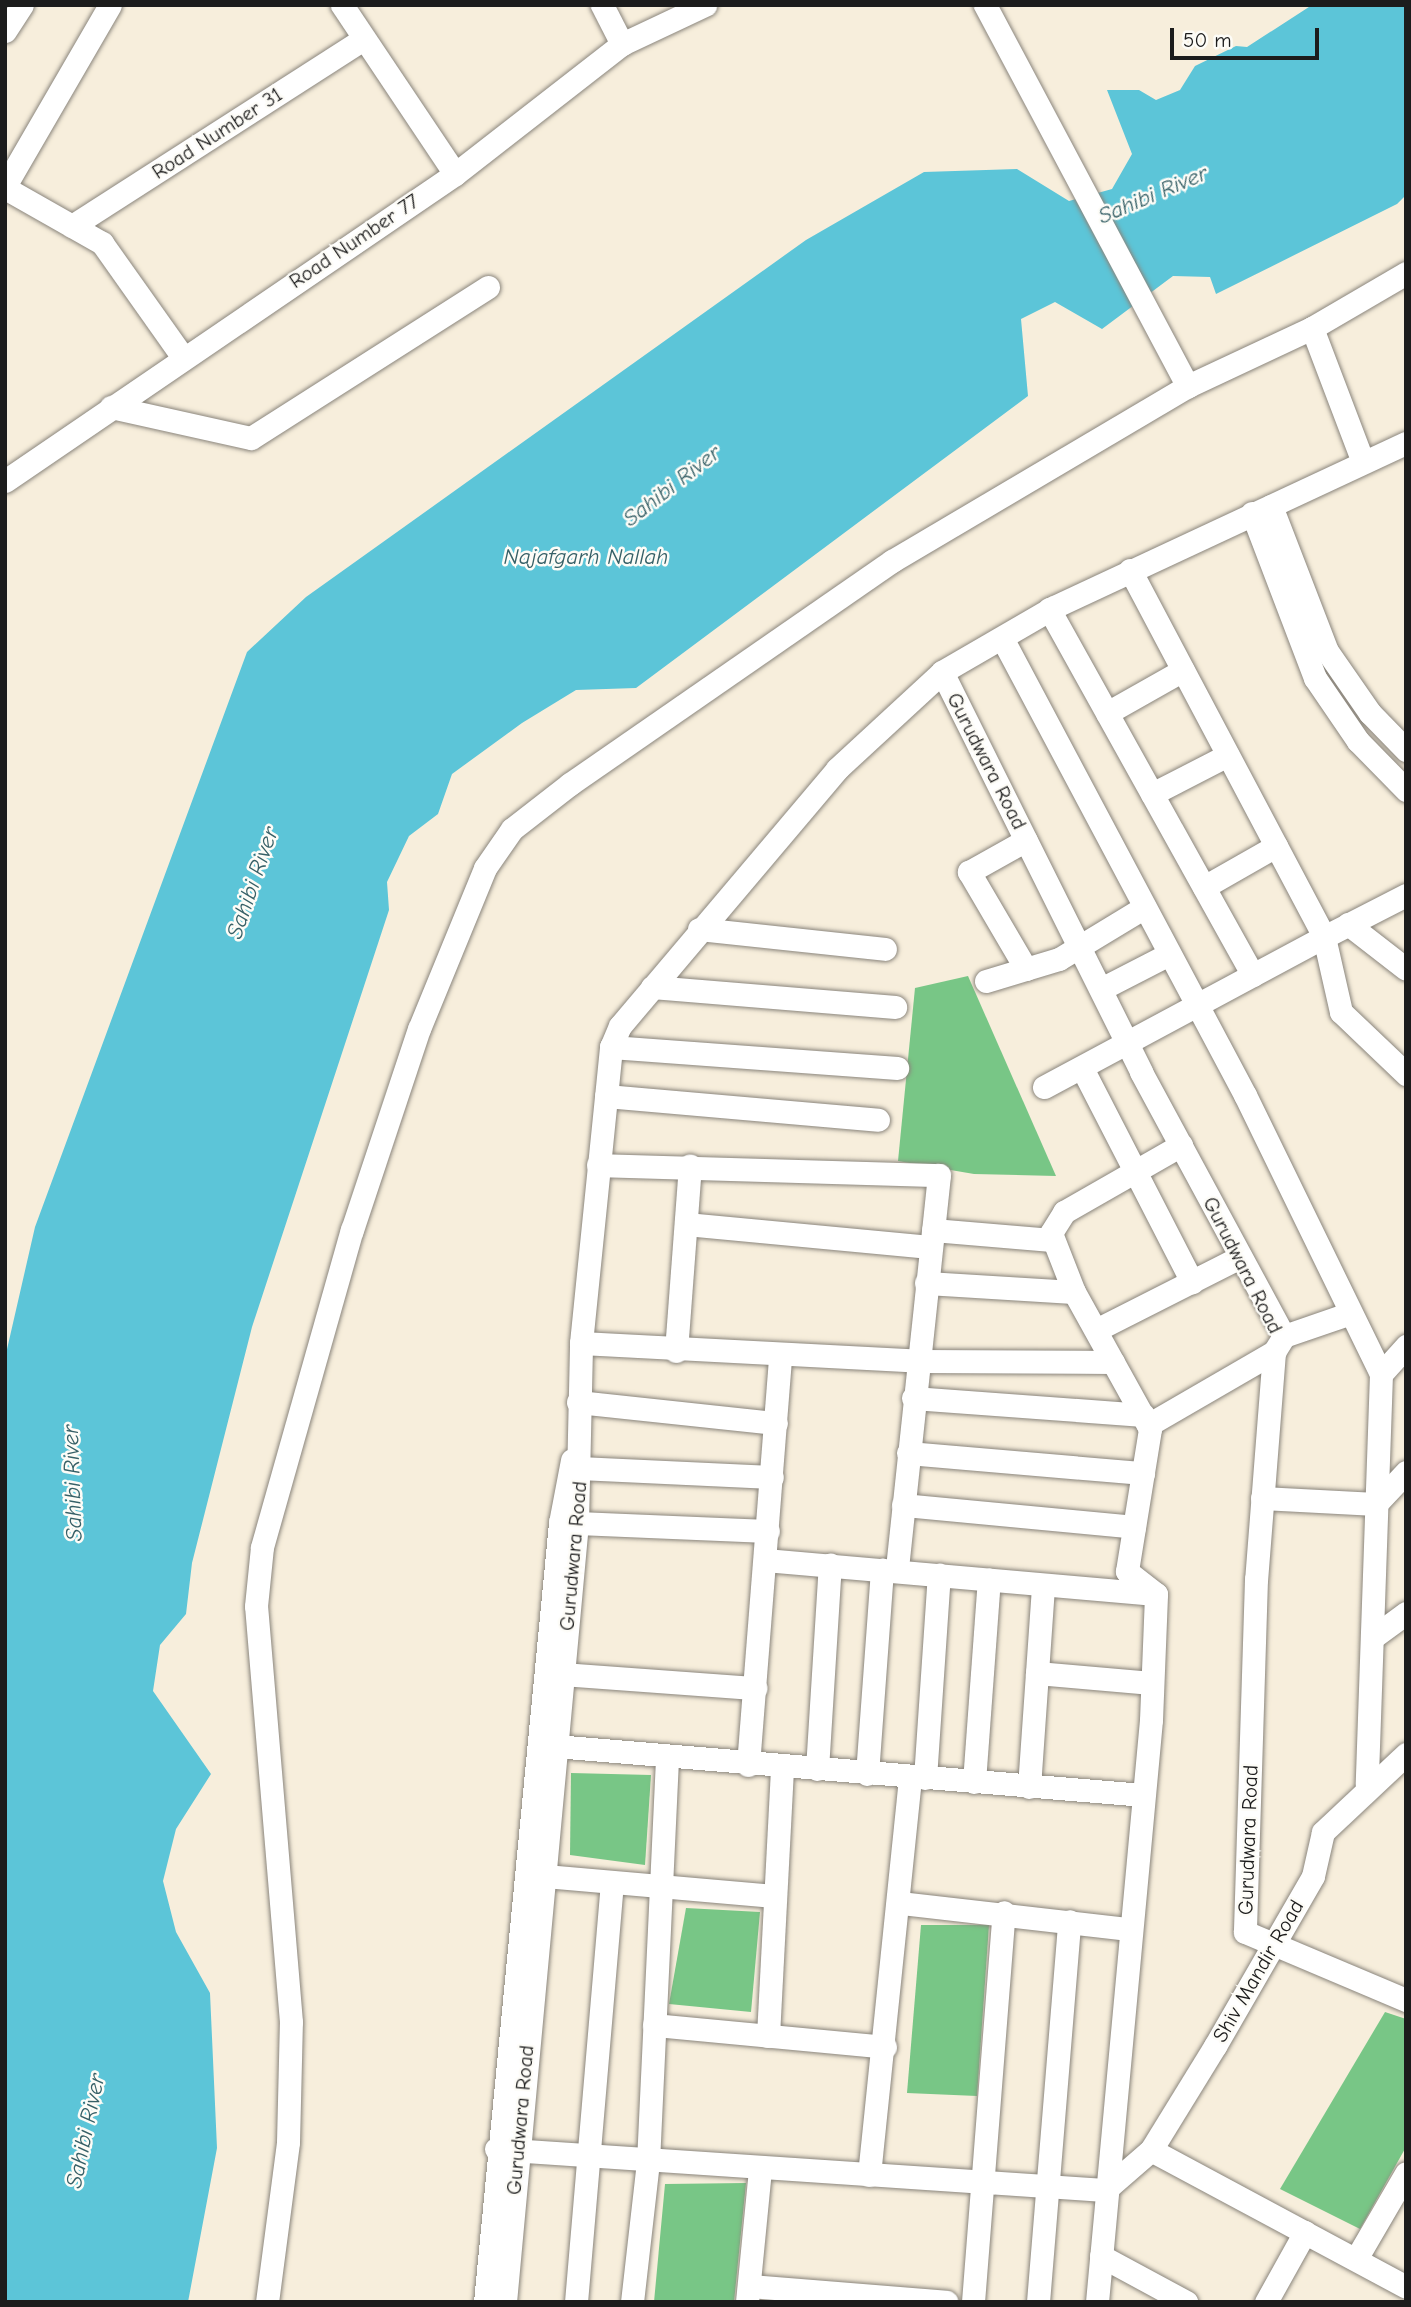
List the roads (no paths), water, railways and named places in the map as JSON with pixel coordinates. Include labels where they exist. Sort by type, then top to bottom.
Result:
[{"type":"street","points":[[5,31],[22,5]]},
{"type":"street","points":[[110,5],[5,187],[102,243],[182,356]]},
{"type":"street","points":[[341,5],[455,174]]},
{"type":"street","points":[[602,5],[622,44]]},
{"type":"street","name":"Road Number 77","points":[[5,481],[182,356],[455,174],[622,44],[705,5]]},
{"type":"street","points":[[985,5],[1188,386]]},
{"type":"street","name":"Road Number 31","points":[[72,226],[363,39]]},
{"type":"street","points":[[267,2302],[288,2142],[291,2022],[256,1606],[262,1547],[352,1230],[419,1029],[479,880],[512,828],[570,784],[892,561],[1188,386],[1312,328],[1406,274]]},
{"type":"street","points":[[111,407],[251,438],[488,286]]},
{"type":"street","points":[[1312,328],[1363,462]]},
{"type":"street","points":[[772,1477],[577,1460],[581,1343],[611,1047],[652,987],[699,929],[837,769],[942,672],[1049,610],[1130,570],[1404,444]]},
{"type":"street","points":[[1262,510],[1327,651],[1370,713],[1406,750]]},
{"type":"street","points":[[1262,510],[1315,678],[1358,741],[1406,790]]},
{"type":"street","points":[[1130,570],[1324,937],[1341,1012],[1406,1074]]},
{"type":"street","points":[[1049,610],[1253,975]]},
{"type":"street","points":[[1002,638],[1197,1006],[1348,1314],[1381,1374],[1367,1784]]},
{"type":"street","points":[[1107,713],[1183,670]]},
{"type":"street","name":"Gurudwara Road","points":[[942,672],[1129,1045],[1240,1257],[1279,1344],[1262,1498],[1245,1932],[1271,1944]]},
{"type":"street","points":[[1152,794],[1228,755]]},
{"type":"street","points":[[1026,840],[969,872],[1026,969]]},
{"type":"street","points":[[1204,887],[1276,846]]},
{"type":"street","points":[[1044,1087],[1129,1045],[1253,975],[1406,895]]},
{"type":"street","points":[[986,981],[1059,959],[1078,943],[1145,907]]},
{"type":"street","points":[[1348,924],[1406,969]]},
{"type":"street","points":[[699,929],[885,949]]},
{"type":"street","points":[[1101,989],[1169,954]]},
{"type":"street","points":[[652,987],[895,1007]]},
{"type":"street","points":[[611,1047],[897,1068]]},
{"type":"street","points":[[1082,1068],[1133,1175],[1192,1282]]},
{"type":"street","points":[[606,1096],[878,1119]]},
{"type":"street","points":[[1156,1594],[1127,1571],[1143,1474],[1145,1420],[1074,1292],[1052,1240],[1056,1218],[1181,1145]]},
{"type":"street","points":[[598,1165],[939,1175],[903,1505],[890,1571],[867,1774]]},
{"type":"street","points":[[676,1352],[690,1166]]},
{"type":"street","points":[[686,1224],[932,1238],[1052,1240]]},
{"type":"street","points":[[1096,1331],[1240,1257]]},
{"type":"street","points":[[926,1283],[1074,1292]]},
{"type":"street","points":[[913,1398],[1145,1420],[1279,1344],[1348,1314]]},
{"type":"street","points":[[581,1343],[676,1352],[780,1356],[920,1361],[1113,1362]]},
{"type":"street","points":[[1381,1374],[1406,1346]]},
{"type":"street","points":[[748,1765],[780,1356]]},
{"type":"street","points":[[579,1402],[776,1423]]},
{"type":"street","points":[[908,1453],[1143,1474]]},
{"type":"street","name":"Gurudwara Road","points":[[485,2302],[545,1875],[577,1523],[577,1460]]},
{"type":"street","name":"Gurudwara Road","points":[[505,2302],[506,2150],[560,1523],[577,1460]]},
{"type":"street","points":[[1262,1498],[1376,1504],[1406,1472]]},
{"type":"street","points":[[903,1505],[1135,1527]]},
{"type":"street","points":[[577,1523],[768,1531]]},
{"type":"street","points":[[765,1560],[1156,1594]]},
{"type":"street","points":[[817,1769],[831,1564]]},
{"type":"street","points":[[869,2175],[939,1574]]},
{"type":"street","points":[[974,1782],[989,1580]]},
{"type":"street","points":[[1029,1787],[1043,1585]]},
{"type":"street","points":[[1097,2302],[1105,2190],[1143,1795],[1156,1594]]},
{"type":"street","points":[[1372,1639],[1406,1613]]},
{"type":"street","points":[[1037,1673],[1152,1683]]},
{"type":"street","points":[[563,1674],[755,1688]]},
{"type":"street","points":[[555,1746],[782,1768],[1143,1795]]},
{"type":"street","name":"Shiv Mandir Road","points":[[1105,2190],[1151,2150],[1271,1944],[1314,1876],[1323,1832],[1367,1784],[1406,1754]]},
{"type":"street","points":[[632,2302],[648,2162],[667,1758]]},
{"type":"street","points":[[768,2036],[782,1768]]},
{"type":"street","points":[[545,1875],[774,1896]]},
{"type":"street","points":[[576,2302],[612,1883]]},
{"type":"street","points":[[901,1903],[1004,1912],[1129,1929]]},
{"type":"street","points":[[973,2302],[1004,1912]]},
{"type":"street","points":[[1038,2302],[1045,2187],[1069,1921]]},
{"type":"street","points":[[1271,1944],[1406,2000]]},
{"type":"street","points":[[654,2025],[885,2047]]},
{"type":"street","points":[[506,2150],[648,2162],[1105,2190]]},
{"type":"street","points":[[1151,2150],[1406,2287]]},
{"type":"street","points":[[760,2169],[748,2294],[946,2302]]},
{"type":"street","points":[[1356,2259],[1406,2173]]},
{"type":"street","points":[[1266,2302],[1305,2232]]},
{"type":"street","points":[[1101,2256],[1186,2302]]},
{"type":"water","name":"Najafgarh Nallah","points":[[1312,5],[1406,5],[1406,195],[1397,204],[1216,294],[1210,277],[1173,276],[1102,329],[1055,302],[1021,319],[1028,396],[636,688],[576,690],[522,723],[452,774],[438,814],[409,836],[387,882],[389,910],[252,1327],[192,1563],[186,1614],[160,1645],[153,1691],[211,1774],[176,1829],[163,1881],[176,1932],[210,1993],[217,2148],[188,2302],[5,2302],[5,1358],[35,1227],[247,652],[306,597],[806,240],[924,172],[1017,169],[1069,201],[1112,189],[1132,154],[1107,90],[1139,90],[1156,100],[1180,90],[1195,66],[1236,46],[1247,47]]},
{"type":"water label","name":"Sahibi River","points":[[1153,195]]},
{"type":"water label","name":"Sahibi River","points":[[672,486]]},
{"type":"water label","name":"Sahibi River","points":[[253,883]]},
{"type":"water label","name":"Sahibi River","points":[[73,1483]]},
{"type":"water label","name":"Sahibi River","points":[[86,2131]]}]
